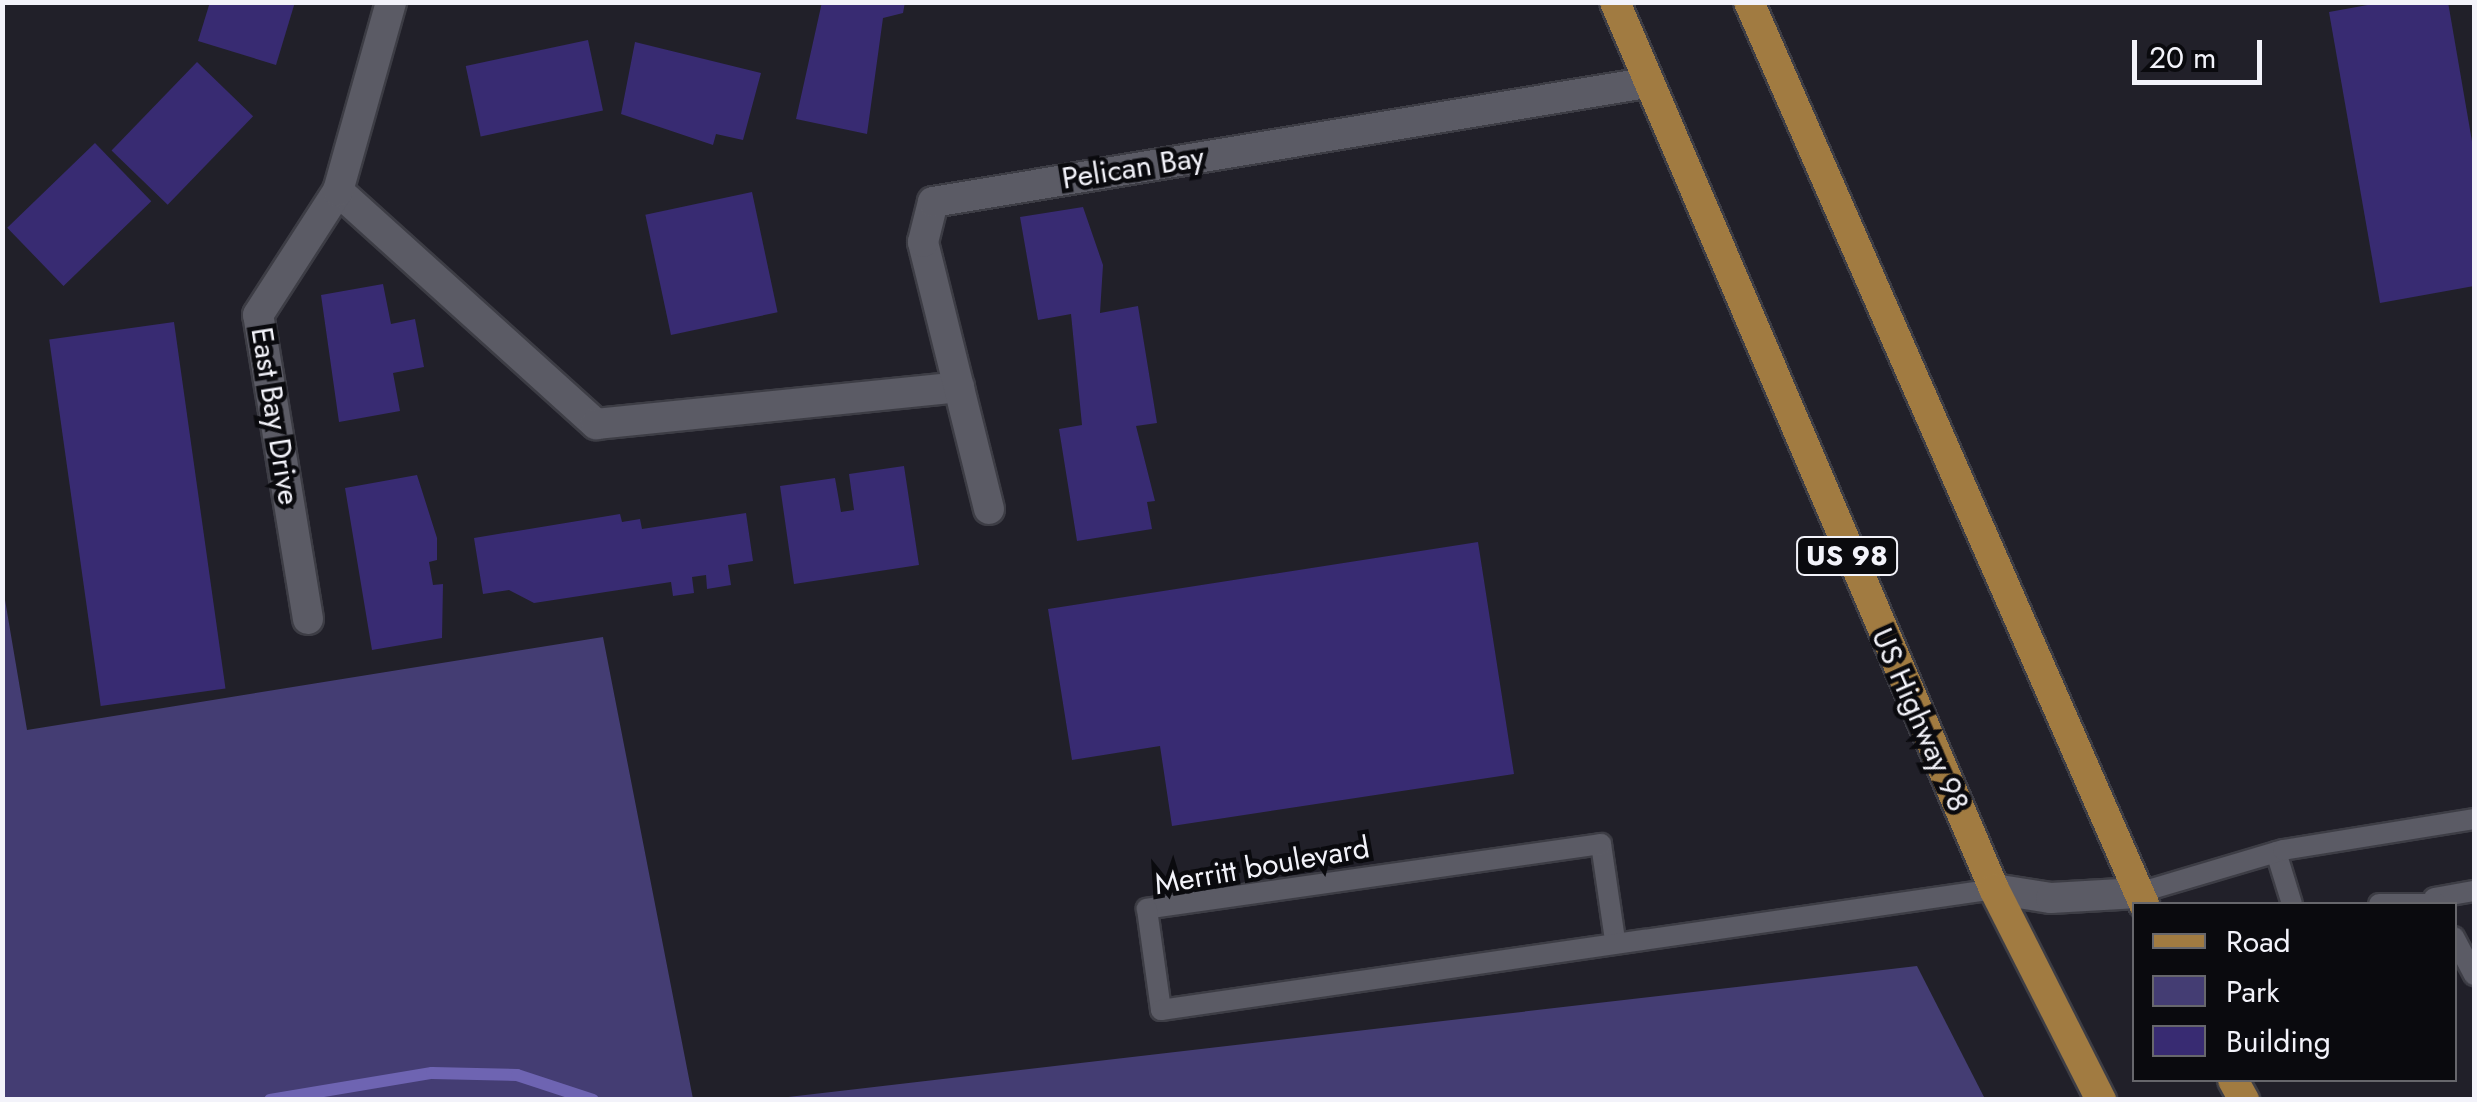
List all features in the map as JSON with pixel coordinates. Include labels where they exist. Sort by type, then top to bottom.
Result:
[{"type":"main road","name":"US Highway 98","points":[[1615,2],[1646,83],[1994,889],[2101,1100]]},
{"type":"main road","points":[[1756,5],[2141,899]]},
{"type":"street","name":"East Bay Drive","points":[[308,620],[258,316],[338,191],[391,2]]},
{"type":"street","name":"Pelican Bay","points":[[989,509],[924,242],[934,202],[1646,83]]},
{"type":"street","points":[[338,191],[596,424],[614,430],[959,387]]},
{"type":"street","points":[[1994,889],[2051,898],[2141,899]]},
{"type":"lane","points":[[2141,899],[2276,852],[2474,818]]},
{"type":"lane","name":"Merritt boulevard","points":[[1615,940],[1601,844],[1147,909],[1161,1010],[1615,940],[1994,889]]},
{"type":"lane","points":[[2276,852],[2291,902]]},
{"type":"lane","points":[[2436,902],[2474,890]]},
{"type":"lane","points":[[2457,943],[2474,975]]},
{"type":"green space","points":[[3,588],[27,730],[603,637],[693,1099],[3,1099]]},
{"type":"green space","points":[[1917,966],[1985,1099],[771,1099]]},
{"type":"building","points":[[210,2],[295,2],[276,65],[198,41]]},
{"type":"building","points":[[822,2],[905,2],[903,13],[883,18],[867,134],[796,119]]},
{"type":"building","points":[[2384,2],[2448,2],[2474,153],[2474,286],[2380,303],[2329,12]]},
{"type":"building","points":[[588,40],[603,110],[481,136],[466,66]]},
{"type":"building","points":[[635,42],[761,73],[743,140],[716,134],[713,145],[621,114]]},
{"type":"building","points":[[197,62],[253,116],[168,205],[112,150]]},
{"type":"building","points":[[95,143],[151,201],[64,286],[7,228]]},
{"type":"building","points":[[752,192],[778,312],[671,335],[645,215]]},
{"type":"building","points":[[1083,207],[1103,265],[1100,313],[1138,306],[1157,423],[1136,426],[1155,501],[1147,502],[1152,529],[1077,541],[1059,429],[1082,425],[1071,314],[1038,320],[1020,217]]},
{"type":"building","points":[[383,284],[391,324],[415,319],[424,367],[393,373],[400,411],[339,422],[321,295]]},
{"type":"building","points":[[174,322],[225,688],[101,706],[49,340]]},
{"type":"building","points":[[904,466],[919,565],[794,584],[780,486],[835,478],[841,512],[854,510],[849,474]]},
{"type":"building","points":[[417,475],[437,538],[437,560],[429,562],[433,585],[443,584],[442,638],[372,650],[345,488]]},
{"type":"building","points":[[746,513],[753,561],[728,565],[731,585],[707,589],[706,575],[692,577],[694,593],[673,596],[671,582],[534,603],[509,590],[483,594],[474,538],[620,514],[622,522],[640,519],[642,529]]},
{"type":"building","points":[[1478,542],[1514,774],[1172,826],[1160,746],[1072,760],[1048,609]]},
{"type":"waterway","points":[[270,1100],[432,1073],[517,1075],[593,1100]]}]
